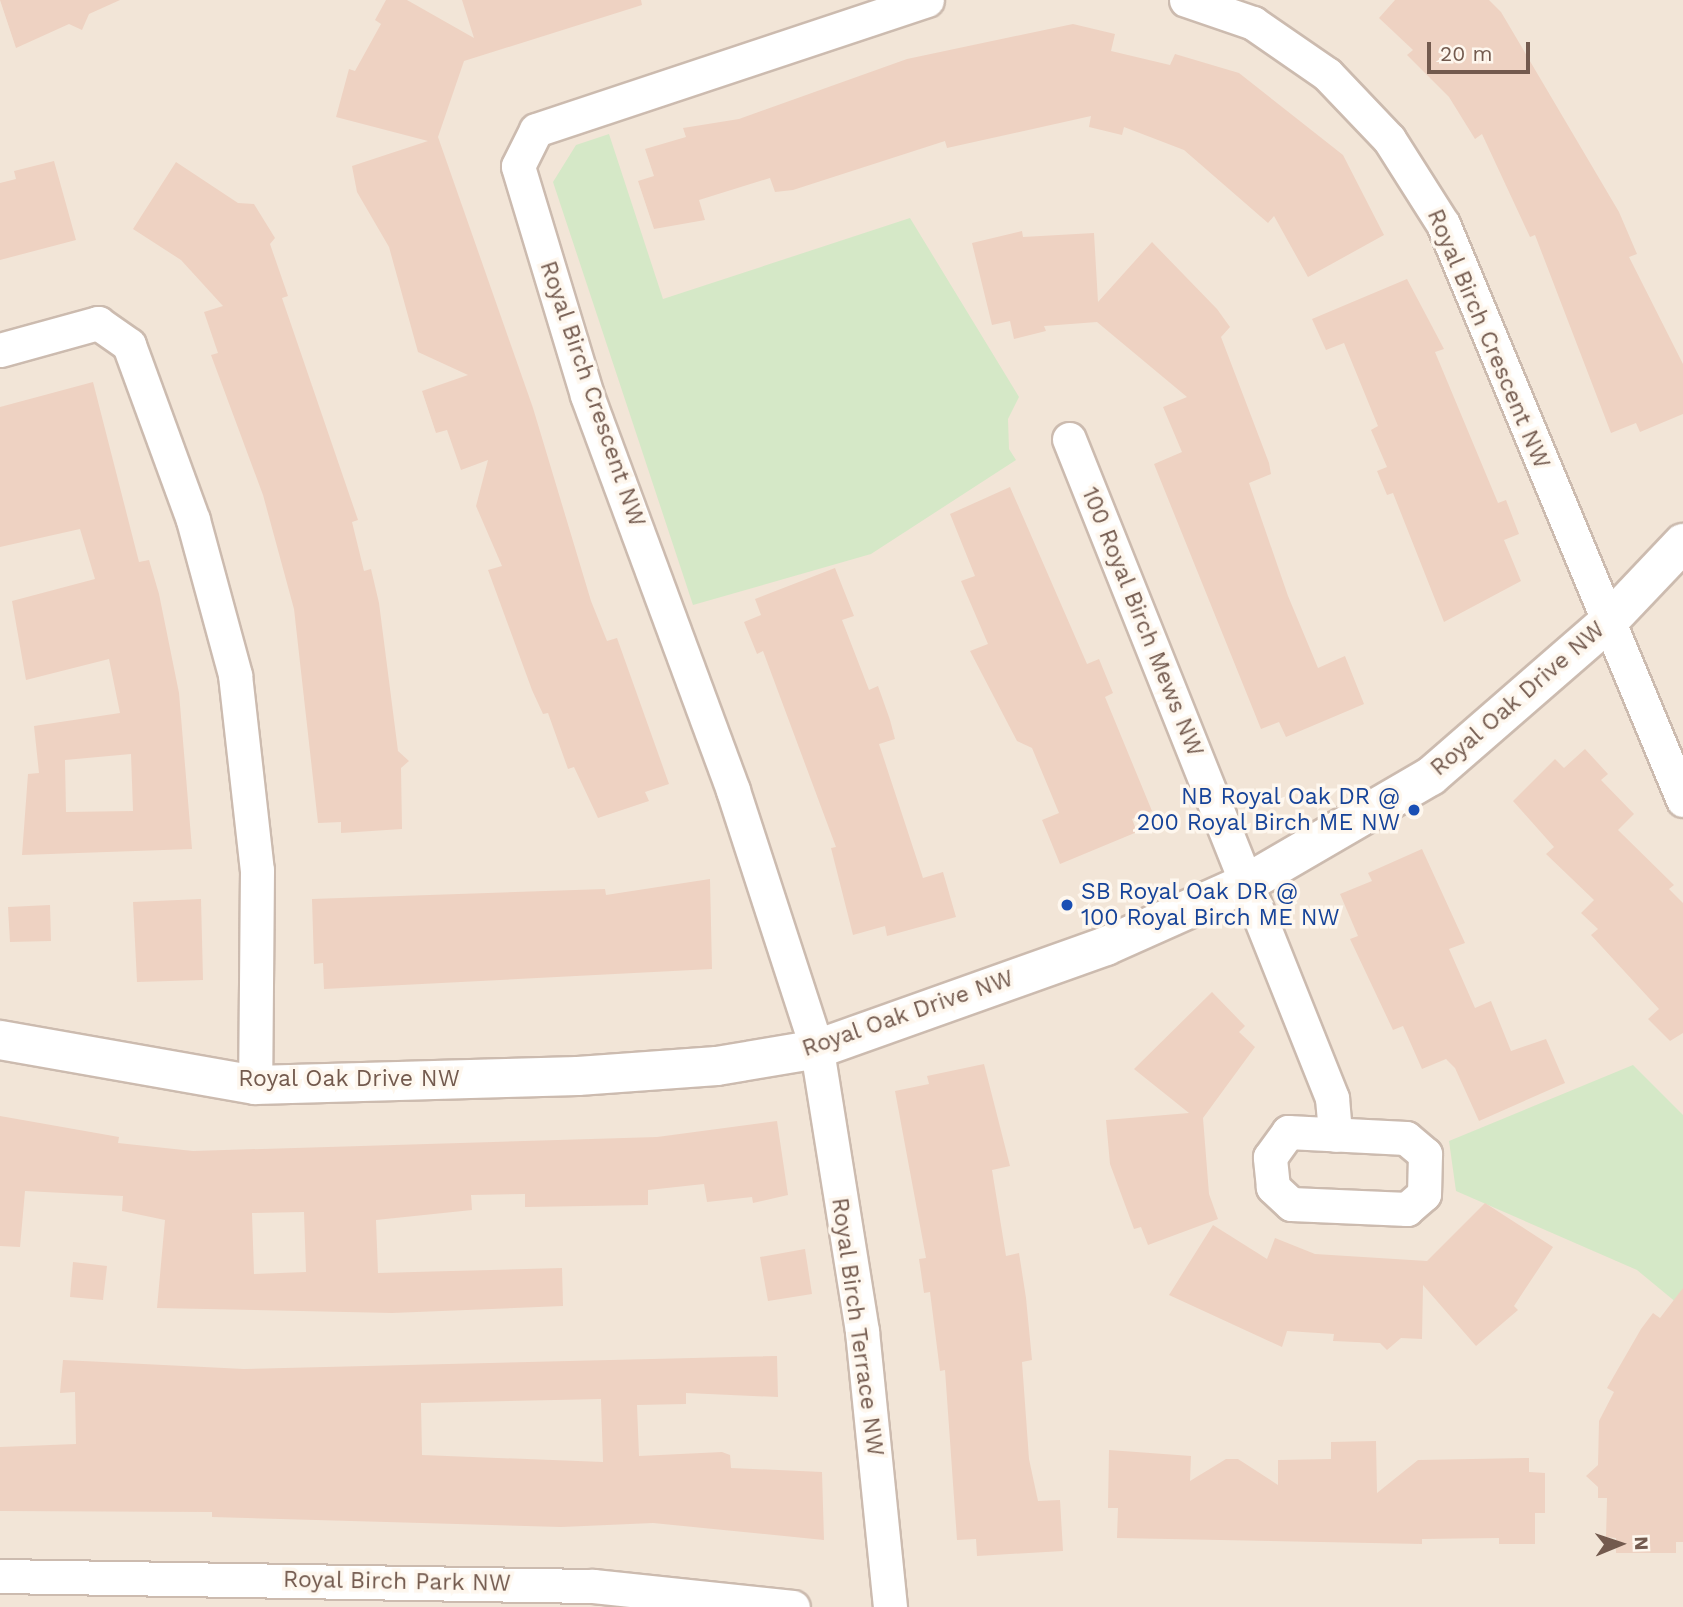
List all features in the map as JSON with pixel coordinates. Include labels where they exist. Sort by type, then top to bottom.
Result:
[{"type":"street","name":"Royal Birch Crescent NW","points":[[817,1049],[733,790],[587,395],[519,166],[536,130],[927,0]]},
{"type":"street","name":"Royal Birch Crescent NW","points":[[1186,0],[1253,23],[1327,74],[1389,139],[1443,224],[1608,622]]},
{"type":"street","points":[[0,350],[98,323],[129,345],[193,520],[235,676],[257,870],[255,1085]]},
{"type":"street","name":"100 Royal Birch Mews NW","points":[[1069,439],[1332,1098],[1335,1135]]},
{"type":"street","name":"Royal Oak Drive NW","points":[[0,1040],[255,1085],[578,1076],[717,1066],[817,1049],[1106,946],[1247,883],[1431,776],[1608,622],[1683,543]]},
{"type":"street","points":[[1608,622],[1683,800]]},
{"type":"street","name":"Royal Birch Terrace NW","points":[[817,1049],[862,1331],[890,1607]]},
{"type":"street","name":"Royal Birch Park NW","points":[[0,1576],[593,1586],[793,1607]]},
{"type":"shaded area","points":[[0,0],[1683,0],[1683,1607],[0,1607]]},
{"type":"green space","points":[[609,134],[663,299],[910,218],[1019,397],[1008,419],[1009,449],[1016,460],[871,554],[693,605],[553,182],[576,145]]},
{"type":"green space","points":[[1633,1065],[1683,1115],[1683,1308],[1637,1270],[1456,1191],[1449,1141]]},
{"type":"building","points":[[0,0],[120,0],[89,14],[82,30],[69,24],[16,48]]},
{"type":"building","points":[[386,0],[407,0],[474,38],[462,0],[641,0],[642,5],[464,61],[438,137],[533,408],[591,601],[607,641],[617,638],[669,784],[645,792],[649,801],[598,818],[574,767],[568,769],[548,713],[543,714],[532,690],[488,570],[502,566],[476,506],[488,460],[461,470],[447,430],[436,433],[422,391],[468,375],[418,352],[389,247],[357,192],[352,166],[428,141],[336,117],[349,69],[355,71],[381,24],[375,20]]},
{"type":"building","points":[[1395,0],[1489,0],[1501,12],[1619,212],[1637,254],[1629,257],[1683,364],[1683,414],[1640,432],[1636,423],[1611,433],[1535,235],[1530,237],[1482,134],[1475,139],[1449,97],[1407,55],[1413,50],[1379,18]]},
{"type":"building","points":[[1073,24],[1115,34],[1111,51],[1170,65],[1175,54],[1239,73],[1343,155],[1384,235],[1308,277],[1274,216],[1268,223],[1184,150],[1124,127],[1122,135],[1089,127],[1091,116],[947,148],[945,141],[793,190],[775,192],[770,178],[699,200],[705,220],[654,229],[638,181],[654,176],[645,149],[686,137],[683,128],[739,119],[907,59]]},
{"type":"building","points":[[54,161],[76,240],[0,260],[0,183],[16,179],[14,171]]},
{"type":"building","points":[[176,162],[238,203],[254,204],[275,238],[270,244],[288,296],[282,298],[358,520],[352,522],[364,571],[371,569],[379,603],[398,751],[409,761],[401,768],[402,829],[341,833],[341,822],[318,823],[294,609],[263,495],[211,355],[218,353],[204,312],[223,306],[181,260],[133,229]]},
{"type":"building","points":[[1022,231],[1023,237],[1094,233],[1098,302],[1152,242],[1217,309],[1230,327],[1221,337],[1269,463],[1271,474],[1249,483],[1288,596],[1318,668],[1345,656],[1364,704],[1286,737],[1279,722],[1261,729],[1154,464],[1182,452],[1163,407],[1187,397],[1097,322],[1044,326],[1046,331],[1014,339],[1010,321],[992,325],[972,243]]},
{"type":"building","points":[[1407,279],[1444,349],[1435,352],[1498,503],[1506,500],[1519,534],[1504,540],[1521,581],[1444,622],[1393,493],[1387,495],[1377,471],[1387,467],[1371,430],[1378,426],[1344,343],[1326,350],[1312,319]]},
{"type":"building","points":[[93,382],[139,562],[149,560],[159,594],[179,693],[192,849],[22,855],[28,774],[39,773],[34,726],[120,713],[109,659],[26,680],[12,601],[95,579],[80,529],[0,547],[0,407]],"holes":[[[131,754],[133,811],[66,812],[65,760]]]},
{"type":"building","points":[[1010,487],[1087,664],[1099,659],[1113,693],[1105,697],[1152,811],[1132,819],[1137,832],[1060,864],[1042,820],[1059,813],[1032,748],[1017,741],[970,651],[988,644],[961,581],[975,576],[950,514]]},
{"type":"building","points":[[835,568],[854,616],[842,620],[869,690],[878,686],[890,720],[895,739],[879,744],[923,878],[943,872],[956,917],[887,936],[885,926],[853,935],[831,848],[836,847],[763,651],[757,654],[744,622],[761,615],[755,599]]},
{"type":"building","points":[[1585,749],[1608,774],[1601,780],[1634,814],[1618,830],[1674,885],[1669,889],[1683,903],[1683,1033],[1670,1041],[1648,1019],[1659,1009],[1591,935],[1598,929],[1581,913],[1594,900],[1546,854],[1554,847],[1513,801],[1555,759],[1564,768]]},
{"type":"building","points":[[1422,849],[1465,943],[1449,949],[1475,1008],[1491,1001],[1511,1051],[1546,1039],[1565,1083],[1479,1121],[1455,1068],[1446,1059],[1422,1069],[1403,1026],[1393,1030],[1350,939],[1358,936],[1340,894],[1372,881],[1368,873]]},
{"type":"building","points":[[710,879],[712,969],[324,989],[323,963],[314,964],[312,899],[605,889],[606,895]]},
{"type":"building","points":[[201,899],[203,980],[137,982],[133,902]]},
{"type":"building","points":[[50,905],[51,941],[10,942],[8,907]]},
{"type":"building","points":[[1212,992],[1245,1026],[1239,1032],[1255,1047],[1203,1118],[1209,1194],[1218,1219],[1148,1245],[1141,1227],[1134,1229],[1110,1164],[1106,1120],[1189,1113],[1134,1069]]},
{"type":"building","points":[[984,1064],[1010,1166],[992,1170],[1006,1256],[1019,1253],[1026,1298],[1032,1360],[1022,1362],[1029,1459],[1038,1501],[1060,1500],[1063,1551],[977,1556],[976,1539],[957,1540],[945,1370],[940,1371],[930,1292],[924,1293],[919,1259],[926,1258],[895,1091],[929,1084],[927,1076]]},
{"type":"building","points":[[0,1116],[119,1137],[118,1143],[193,1151],[657,1137],[777,1121],[788,1195],[753,1203],[752,1197],[707,1202],[704,1184],[648,1190],[648,1205],[525,1207],[525,1194],[471,1195],[472,1210],[376,1220],[378,1273],[562,1268],[563,1306],[392,1313],[157,1308],[165,1220],[122,1211],[123,1196],[25,1191],[20,1247],[0,1246]],"holes":[[[304,1212],[306,1272],[254,1274],[252,1213]]]},
{"type":"building","points":[[1485,1203],[1553,1247],[1514,1306],[1518,1310],[1476,1346],[1423,1285],[1422,1339],[1401,1338],[1387,1350],[1380,1343],[1333,1341],[1334,1334],[1287,1331],[1282,1347],[1169,1295],[1213,1225],[1267,1259],[1275,1238],[1315,1254],[1427,1261]]},
{"type":"building","points":[[805,1249],[812,1294],[768,1301],[760,1257]]},
{"type":"building","points":[[73,1262],[107,1266],[103,1300],[70,1297]]},
{"type":"building","points":[[1683,1288],[1683,1542],[1676,1542],[1676,1553],[1616,1553],[1616,1538],[1606,1537],[1607,1498],[1598,1498],[1598,1487],[1586,1476],[1598,1465],[1599,1421],[1614,1392],[1607,1388],[1653,1313],[1660,1318]]},
{"type":"building","points":[[777,1356],[778,1397],[686,1393],[686,1404],[637,1405],[639,1456],[722,1452],[730,1455],[731,1468],[822,1472],[824,1540],[653,1523],[561,1527],[212,1517],[212,1512],[0,1511],[0,1447],[76,1444],[75,1392],[60,1393],[63,1360],[244,1369]],"holes":[[[601,1399],[603,1462],[422,1455],[421,1403]]]},
{"type":"building","points":[[1376,1441],[1377,1493],[1418,1460],[1529,1458],[1529,1472],[1545,1473],[1545,1513],[1535,1513],[1535,1544],[1499,1544],[1499,1538],[1422,1539],[1422,1544],[1117,1538],[1118,1508],[1108,1508],[1109,1450],[1191,1456],[1190,1481],[1226,1459],[1238,1459],[1278,1485],[1278,1460],[1331,1459],[1331,1442]]},
{"type":"place","name":"NB Royal Oak DR @ 200 Royal Birch ME NW","points":[[1414,810]]},
{"type":"place","name":"SB Royal Oak DR @ 100 Royal Birch ME NW","points":[[1067,905]]}]
